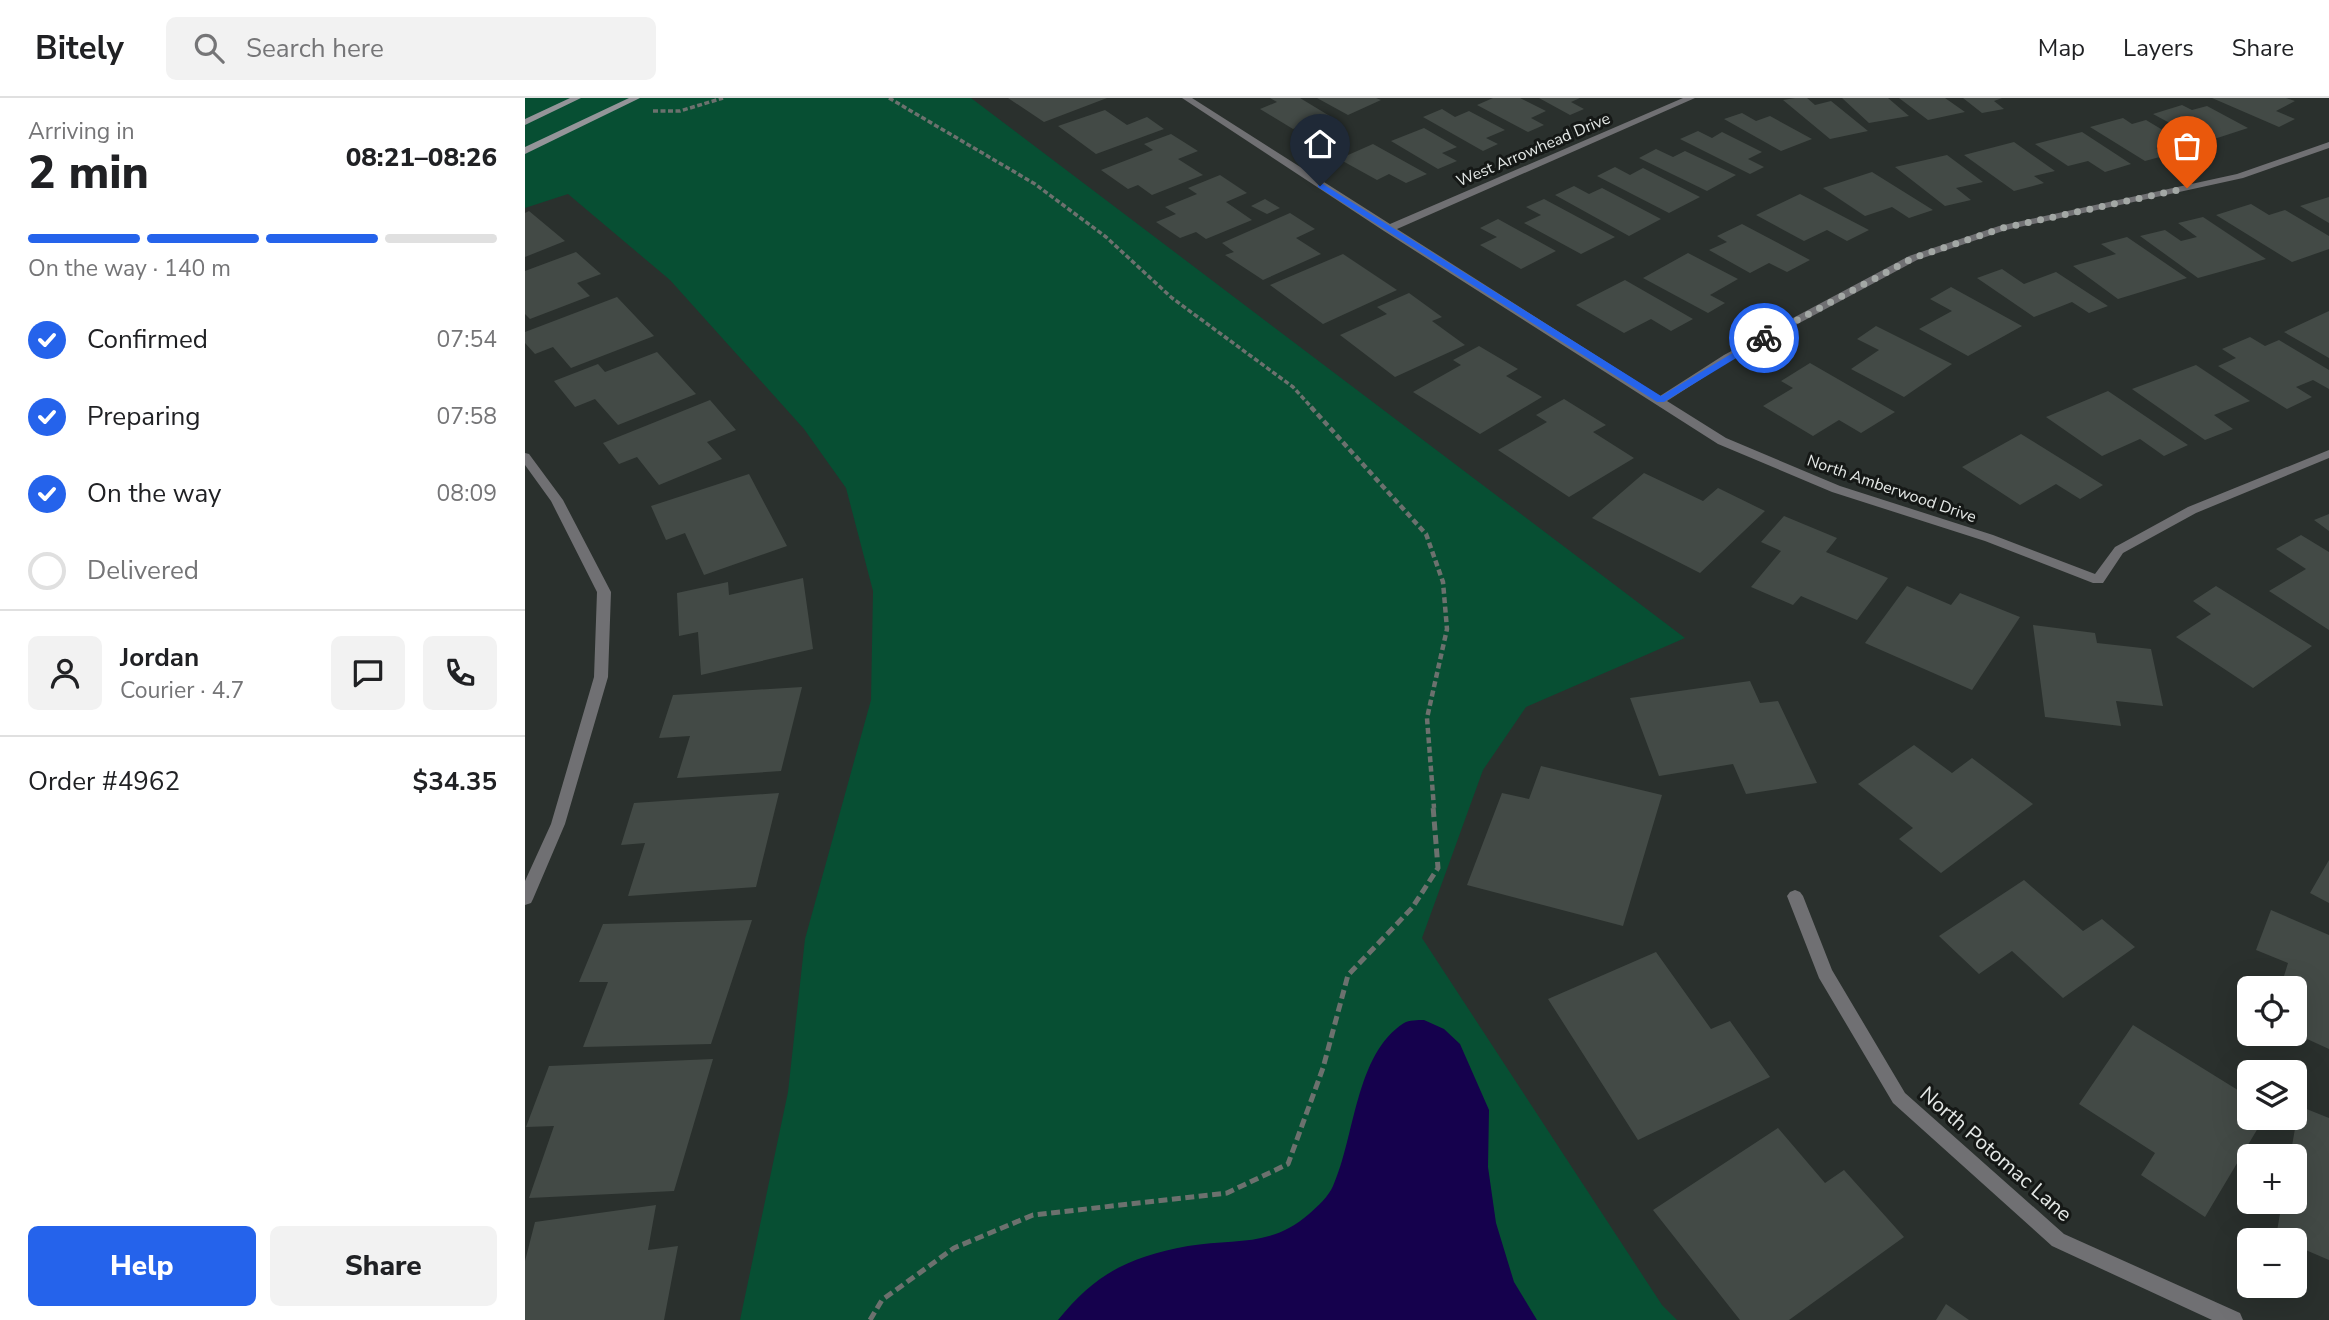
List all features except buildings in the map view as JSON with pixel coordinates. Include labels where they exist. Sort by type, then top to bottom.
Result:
[{"type":"street","points":[[525,122],[577,98]]},
{"type":"street","points":[[525,151],[636,98]]},
{"type":"street","name":"North Amberwood Drive","points":[[1186,98],[1722,441],[1836,489],[1989,538],[2098,580],[2119,550],[2192,510],[2329,454]]},
{"type":"street","name":"West Arrowhead Drive","points":[[1388,229],[1691,98]]},
{"type":"street","points":[[1661,400],[1728,357],[1913,258],[2003,228],[2240,176],[2329,145]]},
{"type":"street","points":[[525,457],[557,500],[604,592],[601,677],[558,824],[525,899]]},
{"type":"street","name":"North Potomac Lane","points":[[1795,895],[1825,973],[1899,1098],[2058,1240],[2233,1320]]},
{"type":"path","points":[[646,110],[665,113],[692,109],[723,98]]},
{"type":"path","points":[[870,1320],[882,1300],[954,1248],[1033,1215],[1227,1193],[1288,1164],[1323,1068],[1348,975],[1412,908],[1437,868],[1427,718],[1447,629],[1443,582],[1426,534],[1293,387],[1171,298],[1106,237],[1035,184],[889,98]]},
{"type":"green space","points":[[525,98],[971,98],[1685,638],[1526,707],[1483,770],[1422,938],[1662,1305],[1677,1320],[740,1320],[788,1092],[805,939],[871,700],[873,591],[846,488],[804,429],[670,280],[568,194],[525,208]]},
{"type":"shaded area","points":[[1424,1020],[1444,1029],[1460,1044],[1489,1110],[1488,1167],[1496,1223],[1514,1282],[1537,1320],[1058,1320],[1086,1290],[1131,1262],[1188,1246],[1266,1237],[1294,1225],[1309,1214],[1333,1186],[1358,1098],[1375,1055],[1388,1037],[1404,1023]]},
{"type":"way so far","points":[[1764,338],[1913,258],[2003,228],[2187,188]]},
{"type":"route","points":[[1320,186],[1661,400],[1728,357],[1764,338]]}]
